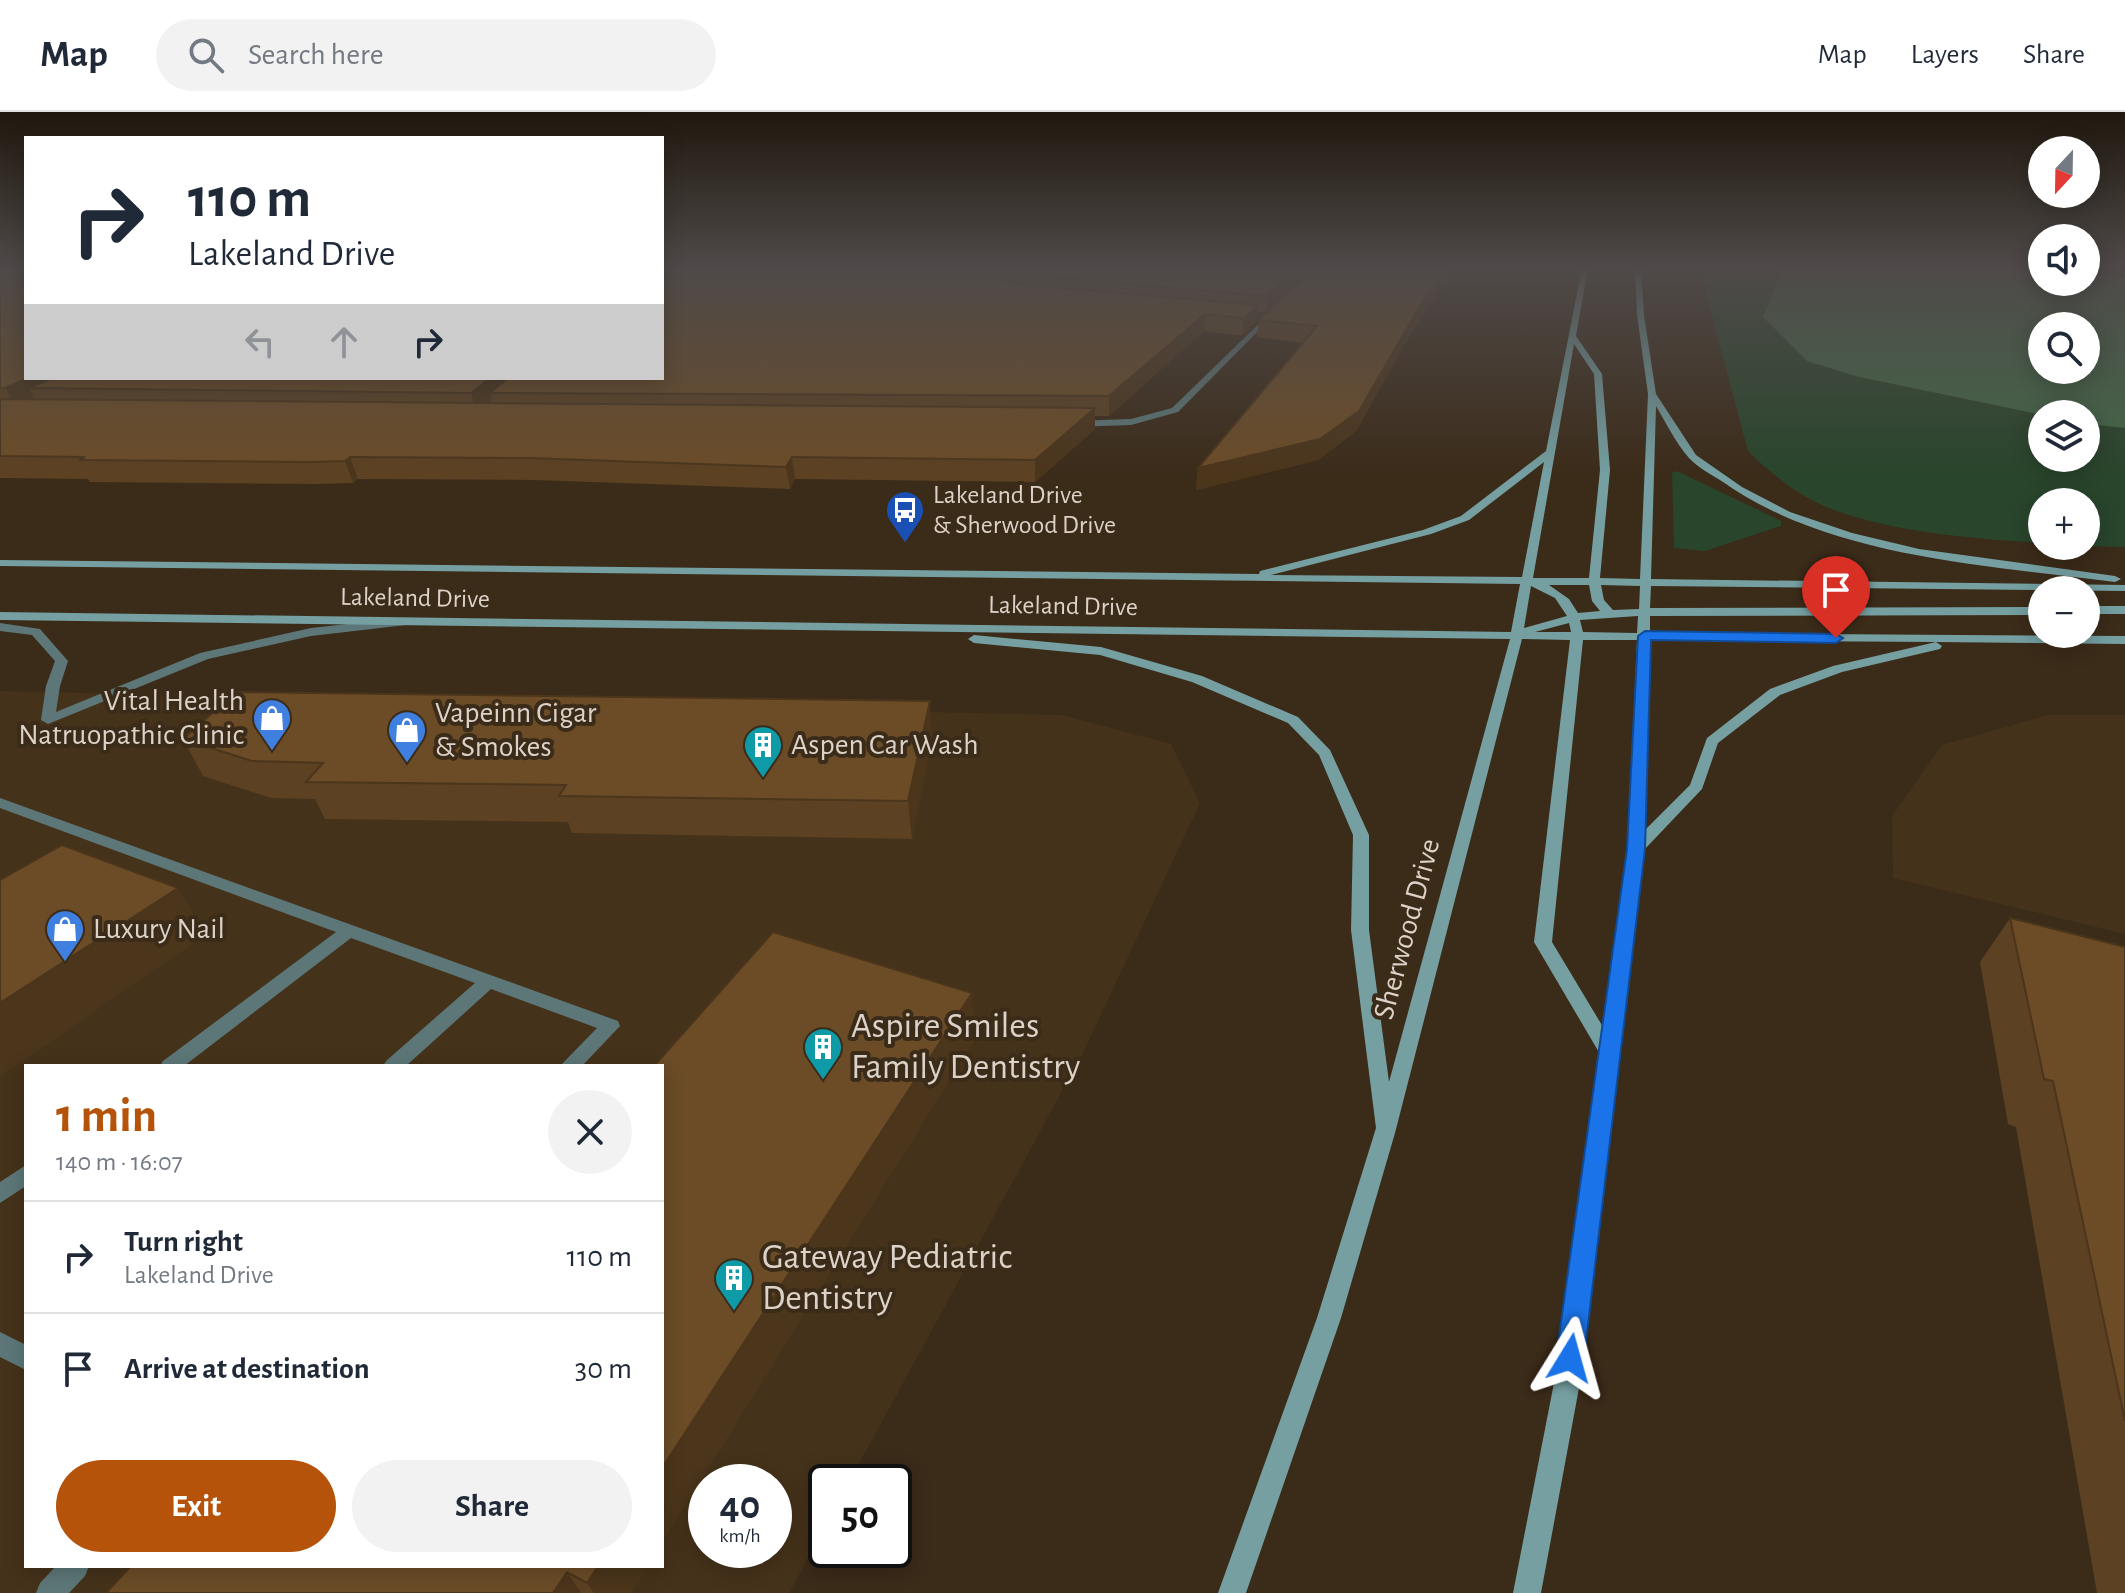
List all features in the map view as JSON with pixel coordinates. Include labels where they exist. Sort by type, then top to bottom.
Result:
[{"type":"main road","name":"Sherwood Drive","points":[[1232,1593],[1329,1318],[1385,1133],[1516,635],[1572,337]]},
{"type":"main road","points":[[1573,337],[1598,374],[1605,470],[1594,581],[1598,601],[1609,613],[1645,636]]},
{"type":"main road","points":[[1527,1593],[1566,1388],[1636,849],[1652,394],[1645,337]]},
{"type":"main road","points":[[1652,394],[1693,457],[1739,489],[1786,514],[1849,535],[1919,552],[2125,580]]},
{"type":"main road","points":[[1248,578],[1303,561],[1427,532],[1465,518],[1552,451]]},
{"type":"main road","name":"Lakeland Drive","points":[[0,563],[2125,588]]},
{"type":"main road","points":[[1527,580],[1562,597],[1575,617],[1577,635],[1543,942],[1611,1056]]},
{"type":"main road","points":[[2100,610],[2125,610]]},
{"type":"main road","points":[[1516,635],[1575,617],[1609,613],[2028,611]]},
{"type":"main road","name":"Lakeland Drive","points":[[0,616],[2125,640]]},
{"type":"main road","points":[[850,628],[1101,651],[1197,679],[1293,720],[1325,753],[1361,835],[1360,930],[1385,1133]]},
{"type":"main road","points":[[1636,849],[1697,786],[1712,741],[1775,692],[1838,669],[1961,640]]},
{"type":"street","points":[[1068,424],[1131,422],[1175,410],[1249,337]]},
{"type":"street","points":[[0,627],[36,632],[62,661],[48,720],[204,656],[311,632],[404,622]]},
{"type":"street","points":[[0,803],[84,840],[350,930],[611,1026],[572,1064]]},
{"type":"street","points":[[173,1064],[350,930]]},
{"type":"street","points":[[395,1064],[489,981]]},
{"type":"street","points":[[0,1194],[24,1176]]},
{"type":"street","points":[[0,1344],[24,1357]]},
{"type":"street","points":[[50,1593],[73,1568]]},
{"type":"shaded area","points":[[0,691],[1062,715],[1171,744],[1200,803],[1084,1051],[859,1464],[808,1464],[808,1558],[789,1593],[0,1593]]},
{"type":"shaded area","points":[[2048,715],[2125,715],[2125,934],[1893,878],[1892,816],[1942,745]]},
{"type":"green space","points":[[1718,337],[1795,337],[1859,377],[2028,412],[2028,472],[2100,472],[2100,425],[2125,428],[2125,547],[2100,546],[2100,488],[2028,488],[2028,542],[1964,537],[1858,518],[1822,505],[1778,477],[1748,451]]},
{"type":"green space","points":[[1783,337],[2028,337],[2028,384],[2100,384],[2100,337],[2125,337],[2125,428],[2100,425],[2100,400],[2028,400],[2028,412],[1859,377],[1807,361]]},
{"type":"green space","points":[[1677,471],[1781,521],[1781,526],[1705,551],[1674,548],[1672,473]]},
{"type":"building","points":[[0,337],[24,337],[24,380],[0,388]]},
{"type":"building","points":[[664,337],[1178,337],[1109,396],[490,393],[506,380],[664,380]]},
{"type":"building","points":[[1308,337],[1402,337],[1359,411],[1320,439],[1198,468]]},
{"type":"building","points":[[47,380],[487,380],[471,393],[29,388]]},
{"type":"building","points":[[0,399],[1095,408],[1035,460],[792,457],[786,467],[528,458],[350,457],[345,461],[307,462],[79,460],[85,457],[0,456]]},
{"type":"building","points":[[236,692],[930,701],[908,801],[559,796],[566,785],[306,782],[323,763],[252,761],[183,739]]},
{"type":"building","points":[[62,845],[178,888],[0,1003],[0,880]]},
{"type":"building","points":[[2010,918],[2125,947],[2125,1421],[2053,1081],[2044,1079]]},
{"type":"building","points":[[773,932],[972,993],[664,1465],[664,1064],[656,1064]]},
{"type":"building","points":[[129,1568],[597,1568],[587,1583],[567,1572],[553,1593],[106,1593]]},
{"type":"place","name":"Lakeland Drive & Sherwood Drive","points":[[905,544]]},
{"type":"place","name":"Vital Health Natruopathic Clinic","points":[[272,752]]},
{"type":"place","name":"Vapeinn Cigar & Smokes","points":[[407,764]]},
{"type":"place","name":"Aspen Car Wash","points":[[763,779]]},
{"type":"place","name":"Luxury Nail","points":[[65,963]]},
{"type":"place","name":"Aspire Smiles Family Dentistry","points":[[823,1081]]},
{"type":"place","name":"Gateway Pediatric Dentistry","points":[[734,1312]]},
{"type":"route","points":[[1570,1358],[1636,849],[1645,636],[1836,638]]}]
